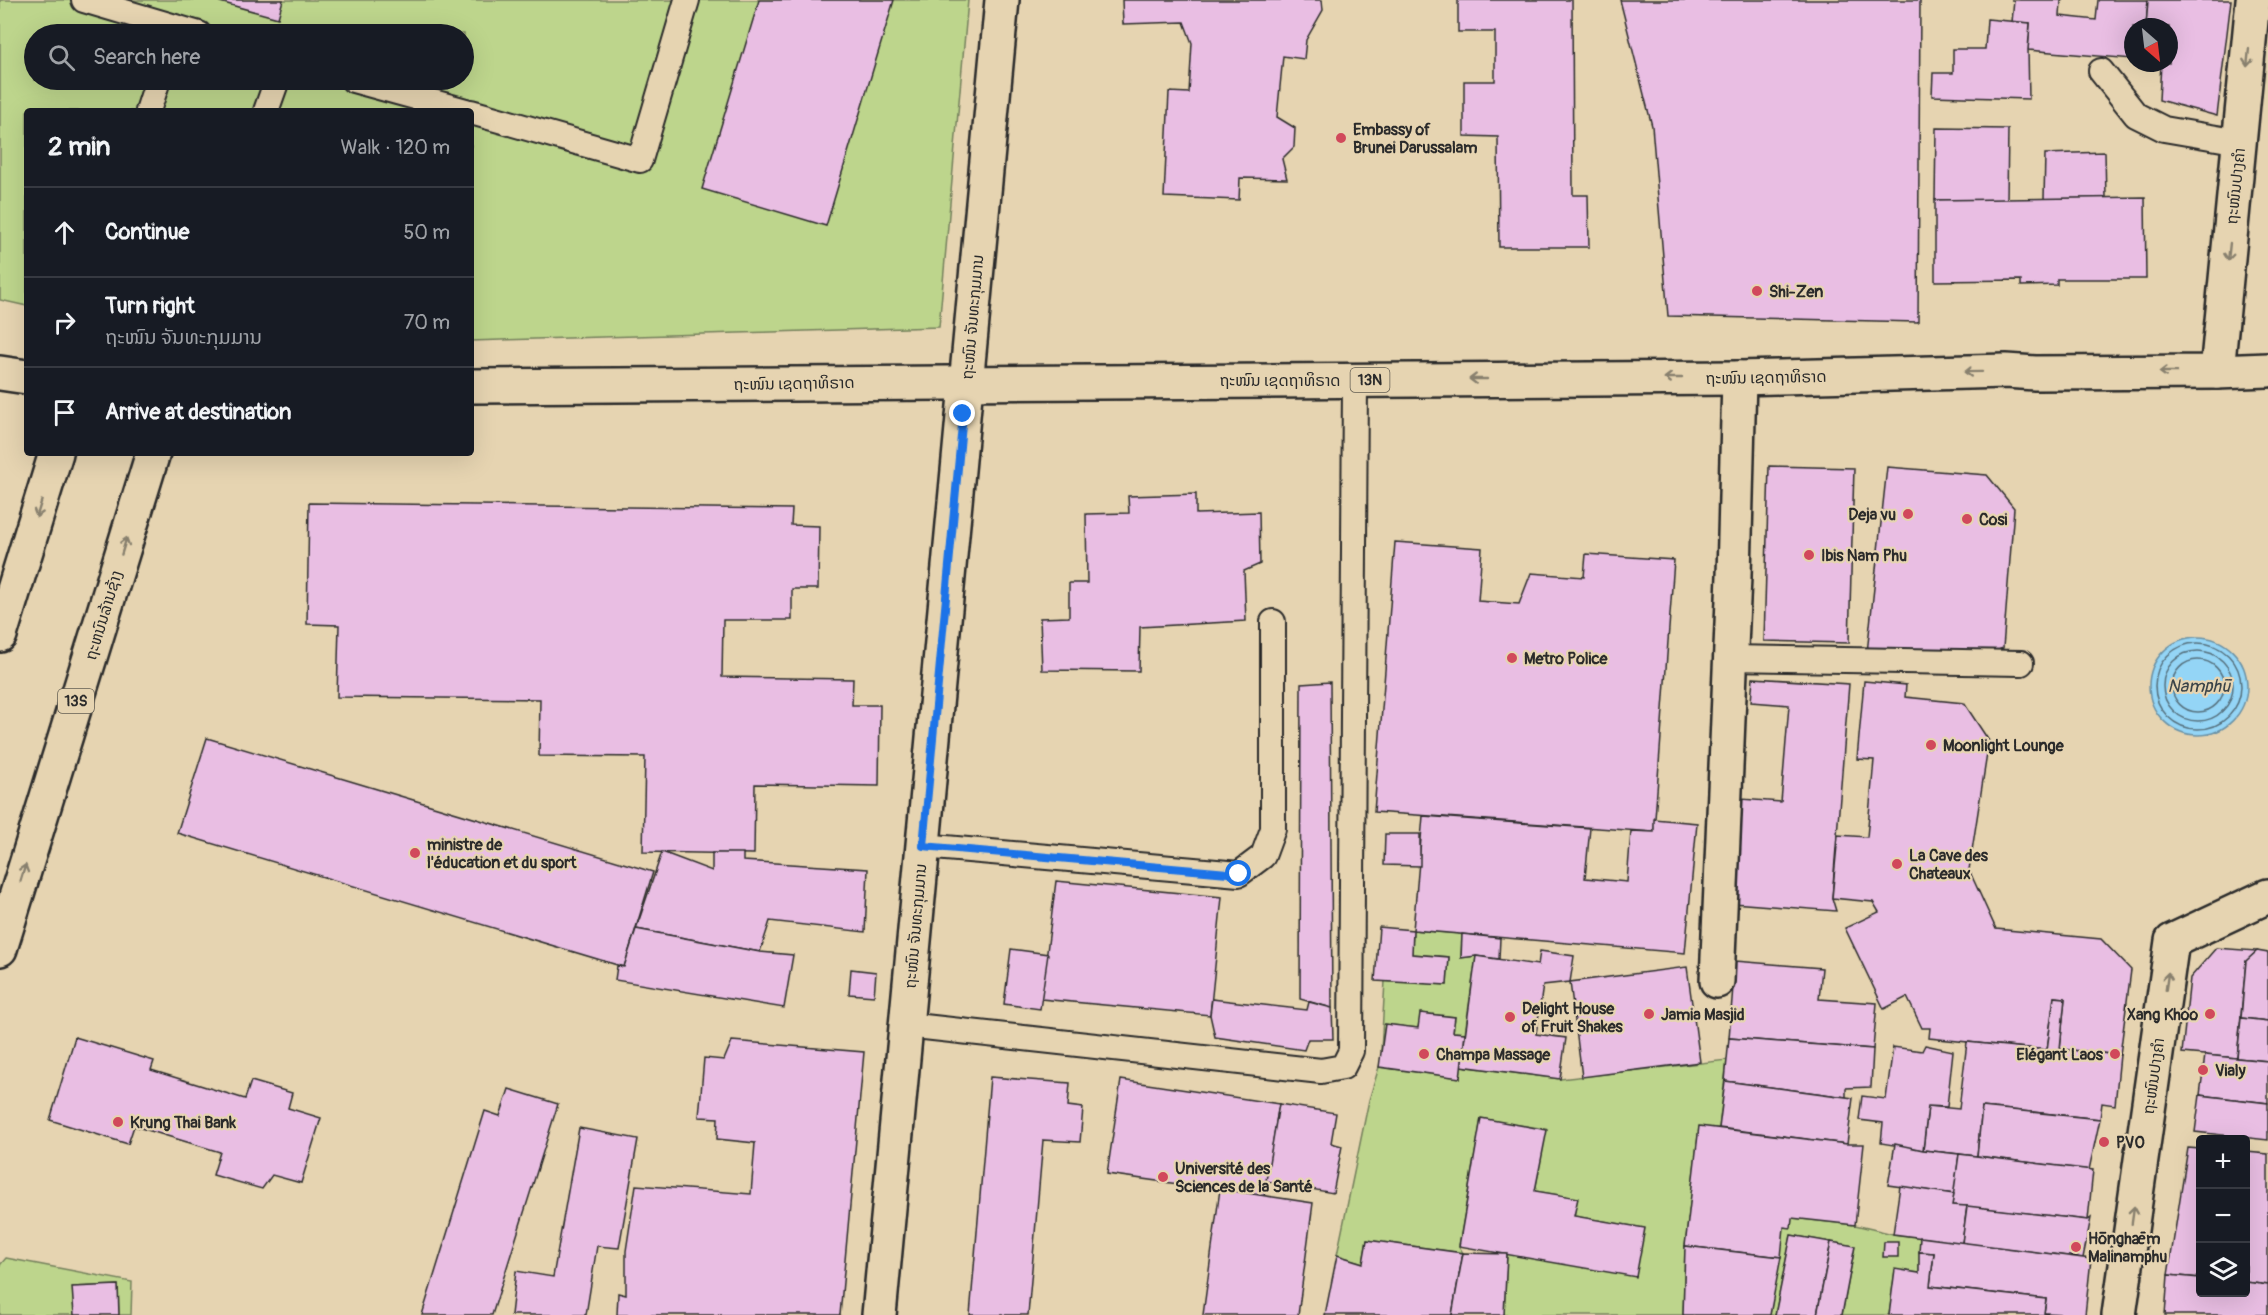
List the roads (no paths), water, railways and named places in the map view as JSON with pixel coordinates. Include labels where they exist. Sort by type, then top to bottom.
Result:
[{"type":"main road","name":"ຖະໜົນ ຈັນທະກຸມມານ","points":[[879,1315],[1002,0]]},
{"type":"main road","name":"ຖະໜົນປາງຄໍາ","points":[[2217,372],[2253,0]]},
{"type":"main road","name":"ຖະໜົນ ເຊດຖາທິຣາດ","points":[[474,386],[966,381],[1739,378],[2006,371],[2035,373],[2268,370]]},
{"type":"main road","points":[[0,373],[24,377]]},
{"type":"main road","points":[[1717,981],[1731,658],[1739,378]]},
{"type":"main road","points":[[0,635],[55,456]]},
{"type":"main road","name":"ຖະຫນົນລ້ານຊ້າງ","points":[[0,949],[152,456]]},
{"type":"main road","name":"ຖະໜົນປາງຄໍາ","points":[[2119,1315],[2172,941],[2268,896]]},
{"type":"lane","points":[[84,0],[152,24]]},
{"type":"lane","points":[[474,113],[640,160],[687,0]]},
{"type":"lane","points":[[2101,71],[2136,115],[2164,129],[2240,142]]},
{"type":"lane","points":[[149,108],[155,90]]},
{"type":"lane","points":[[267,108],[273,90]]},
{"type":"lane","points":[[389,90],[455,108]]},
{"type":"lane","points":[[906,1025],[1321,1071],[1342,1067],[1351,1051],[1355,380]]},
{"type":"lane","points":[[923,846],[1239,874],[1263,856],[1273,829],[1273,622]]},
{"type":"lane","points":[[1731,658],[2021,663]]},
{"type":"water","name":"Namphū","points":[[2198,637],[2217,641],[2233,651],[2243,667],[2247,686],[2243,705],[2233,721],[2217,731],[2198,735],[2179,731],[2163,721],[2153,705],[2149,686],[2153,667],[2163,651],[2179,641]]},
{"type":"place","name":"Embassy of Brunei Darussalam","points":[[1341,138]]},
{"type":"place","name":"Shi-Zen","points":[[1757,291]]},
{"type":"place","name":"Deja vu","points":[[1908,514]]},
{"type":"place","name":"Cosi","points":[[1967,519]]},
{"type":"place","name":"Ibis Nam Phu","points":[[1809,555]]},
{"type":"place","name":"Metro Police","points":[[1512,658]]},
{"type":"place","name":"Moonlight Lounge","points":[[1931,745]]},
{"type":"place","name":"ministre de l'éducation et du sport","points":[[415,853]]},
{"type":"place","name":"La Cave des Chateaux","points":[[1897,864]]},
{"type":"place","name":"Jamia Masjid","points":[[1649,1014]]},
{"type":"place","name":"Xang Khoo","points":[[2210,1014]]},
{"type":"place","name":"Delight House of Fruit Shakes","points":[[1510,1017]]},
{"type":"place","name":"Champa Massage","points":[[1424,1054]]},
{"type":"place","name":"Elégant Laos","points":[[2115,1054]]},
{"type":"place","name":"Vialy","points":[[2203,1070]]},
{"type":"place","name":"Krung Thai Bank","points":[[118,1122]]},
{"type":"place","name":"PVO","points":[[2104,1142]]},
{"type":"place","name":"Université des Sciences de la Santé","points":[[1163,1177]]},
{"type":"place","name":"Hōnghǣm Malinamphu","points":[[2076,1247]]}]
